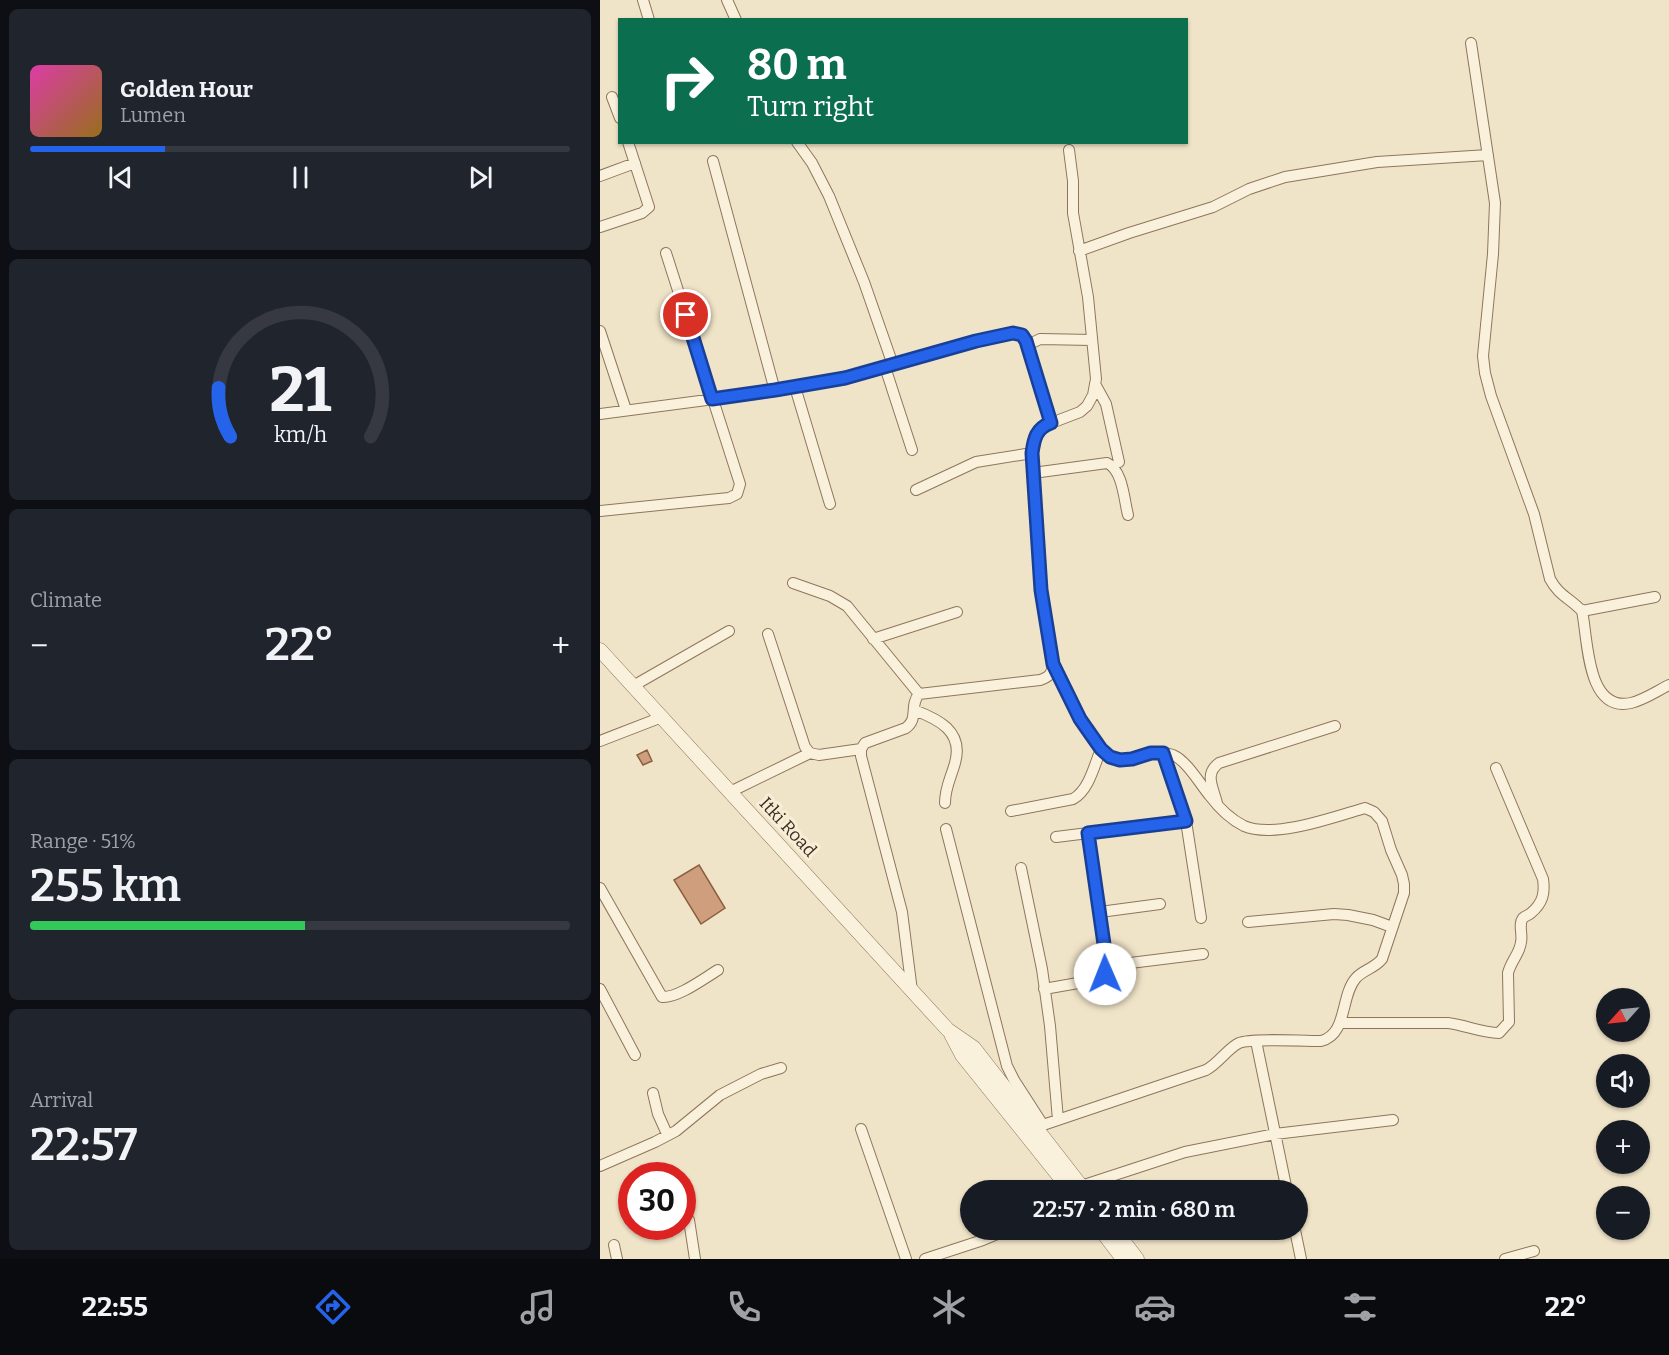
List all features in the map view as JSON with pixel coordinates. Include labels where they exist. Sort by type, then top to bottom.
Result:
[{"type":"street","points":[[643,0],[648,18]]},
{"type":"street","points":[[727,0],[735,18]]},
{"type":"street","points":[[1471,44],[1495,202],[1483,356],[1491,396],[1534,514],[1550,579],[1555,589],[1582,611],[1592,675],[1599,688],[1608,699],[1619,704],[1632,703],[1669,685]]},
{"type":"street","points":[[612,97],[618,113]]},
{"type":"street","points":[[600,227],[642,213],[649,207],[629,144]]},
{"type":"street","points":[[798,144],[812,163],[829,196],[864,282],[912,450]]},
{"type":"street","points":[[1040,1126],[1206,1070],[1239,1043],[1329,1039],[1340,1023],[1356,977],[1377,966],[1382,959],[1404,893],[1404,884],[1382,821],[1374,812],[1365,808],[1308,824],[1284,828],[1262,830],[1246,826],[1234,820],[1217,806],[1184,764],[1174,756],[1151,753],[1132,759],[1120,760],[1110,757],[1101,749],[1074,708],[1053,664],[1041,590],[1032,453],[1034,439],[1038,431],[1051,423],[1080,412],[1087,406],[1093,395],[1096,379],[1088,297],[1073,213],[1073,181],[1069,150]]},
{"type":"street","points":[[1079,251],[1130,232],[1213,207],[1249,189],[1285,177],[1377,162],[1488,155]]},
{"type":"street","points":[[714,161],[775,390]]},
{"type":"street","points":[[600,176],[635,163]]},
{"type":"street","points":[[600,511],[729,498],[737,494],[740,484],[666,253]]},
{"type":"street","points":[[600,331],[626,410]]},
{"type":"street","points":[[600,414],[845,378],[976,341],[1013,333],[1022,335],[1026,341],[1051,423]]},
{"type":"street","points":[[1026,341],[1030,344],[1040,339],[1092,340]]},
{"type":"street","points":[[1095,384],[1106,404],[1119,462]]},
{"type":"street","points":[[795,387],[830,504]]},
{"type":"street","points":[[916,490],[976,462],[1032,453]]},
{"type":"street","points":[[1033,473],[1107,464],[1114,466],[1118,473],[1128,515]]},
{"type":"street","points":[[793,583],[841,602],[919,694]]},
{"type":"street","points":[[1582,611],[1654,597]]},
{"type":"street","points":[[873,639],[957,612]]},
{"type":"street","points":[[633,686],[729,631]]},
{"type":"street","points":[[768,634],[805,747],[810,753],[819,755],[861,749]]},
{"type":"street","name":"Itki Road","points":[[600,650],[948,1030]]},
{"type":"street","points":[[912,992],[902,912],[861,749],[865,743],[906,729],[911,725],[914,719],[915,699],[919,694],[1040,680],[1048,677],[1052,672],[1053,664]]},
{"type":"street","points":[[914,710],[935,718],[952,734],[956,745],[956,761],[947,784],[945,803]]},
{"type":"street","points":[[600,741],[662,717]]},
{"type":"street","points":[[1217,806],[1210,775],[1212,768],[1219,763],[1335,726]]},
{"type":"street","points":[[1011,811],[1073,799],[1080,795],[1101,749]]},
{"type":"street","points":[[730,792],[810,753]]},
{"type":"street","points":[[1163,753],[1186,821],[1201,918]]},
{"type":"street","points":[[1340,1023],[1448,1023],[1499,1033],[1509,1022],[1508,973],[1510,965],[1522,941],[1523,919],[1541,903],[1544,886],[1496,768]]},
{"type":"street","points":[[1056,837],[1186,821]]},
{"type":"street","points":[[946,829],[1007,1066],[1073,1180]]},
{"type":"street","points":[[1044,989],[1102,978],[1105,974],[1100,912],[1088,833]]},
{"type":"street","points":[[1021,868],[1042,969],[1050,1026],[1058,1120]]},
{"type":"street","points":[[600,888],[662,997],[677,994],[718,970]]},
{"type":"street","points":[[1100,912],[1160,904]]},
{"type":"street","points":[[1248,922],[1334,914],[1373,920],[1392,927]]},
{"type":"street","points":[[1106,966],[1203,954]]},
{"type":"street","points":[[600,989],[635,1055]]},
{"type":"street","points":[[948,1030],[974,1048],[1040,1126]]},
{"type":"street","points":[[948,1030],[963,1055],[1071,1180]]},
{"type":"street","points":[[1256,1041],[1285,1180]]},
{"type":"street","points":[[600,1166],[676,1131],[720,1095],[761,1074],[781,1068]]},
{"type":"street","points":[[653,1093],[658,1114],[667,1134]]},
{"type":"street","points":[[1105,1180],[1185,1152],[1275,1134],[1393,1120]]},
{"type":"street","points":[[861,1129],[906,1259]]},
{"type":"street","points":[[692,1240],[695,1259]]},
{"type":"street","points":[[925,1259],[983,1240]]},
{"type":"street","points":[[1109,1240],[1123,1259]]},
{"type":"street","points":[[1123,1240],[1137,1259]]},
{"type":"street","points":[[1297,1240],[1301,1259]]},
{"type":"street","points":[[614,1245],[617,1259]]},
{"type":"street","points":[[1505,1259],[1534,1251]]},
{"type":"building","points":[[647,750],[652,761],[643,765],[637,755]]},
{"type":"building","points":[[699,865],[725,908],[701,924],[674,880]]},
{"type":"route","points":[[686,315],[712,399],[845,378],[976,341],[1013,333],[1022,335],[1026,341],[1051,423],[1038,431],[1032,453],[1041,590],[1053,664],[1080,719],[1101,749],[1110,757],[1120,760],[1151,753],[1163,753],[1186,821],[1088,833],[1106,958],[1105,974]]}]
